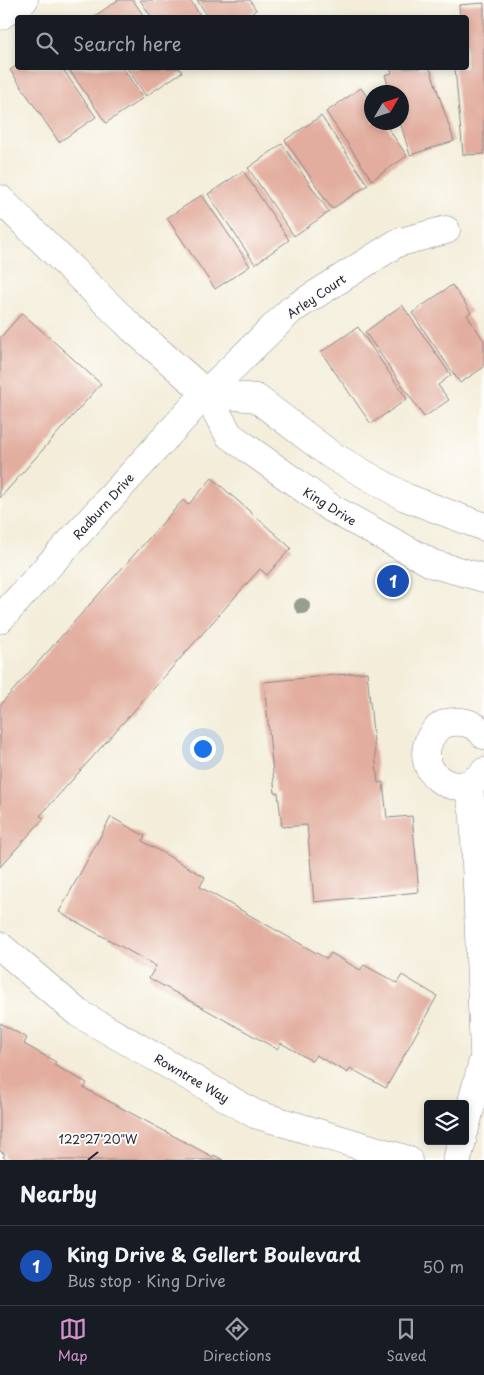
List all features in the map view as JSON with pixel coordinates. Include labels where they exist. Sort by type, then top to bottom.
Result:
[{"type":"street","points":[[0,16],[24,0]]},
{"type":"street","name":"King Drive","points":[[0,199],[132,328],[206,393],[229,435],[330,508],[433,564],[484,578]]},
{"type":"street","name":"Arley Court","points":[[206,393],[291,310],[398,243],[446,230]]},
{"type":"street","points":[[206,393],[256,398],[331,455],[405,497],[484,528]]},
{"type":"street","name":"Radburn Drive","points":[[0,619],[206,393]]},
{"type":"street","points":[[484,735],[473,724],[461,721],[448,722],[437,728],[429,738],[425,751],[427,763],[433,775],[443,782],[455,786],[476,778],[474,816],[484,1051]]},
{"type":"street","name":"Rowntree Way","points":[[0,946],[78,1013],[255,1114],[408,1160]]},
{"type":"street","points":[[469,1113],[484,1057]]},
{"type":"street","points":[[457,1160],[461,1145]]},
{"type":"building","points":[[118,0],[133,0],[143,15],[96,15]]},
{"type":"building","points":[[140,0],[190,0],[200,15],[150,15]]},
{"type":"building","points":[[197,0],[250,0],[256,10],[250,15],[207,15]]},
{"type":"building","points":[[484,3],[484,154],[463,155],[455,70],[469,70],[469,15],[460,15],[459,5]]},
{"type":"building","points":[[15,67],[15,70],[63,70],[96,117],[59,142],[10,70]]},
{"type":"building","points":[[69,70],[124,70],[143,98],[106,123]]},
{"type":"building","points":[[128,70],[180,70],[182,72],[146,96]]},
{"type":"building","points":[[391,70],[431,70],[454,141],[410,155],[402,130],[409,130],[409,85],[388,85],[385,75],[392,73]]},
{"type":"building","points":[[361,88],[364,92],[364,130],[389,130],[407,156],[372,180],[326,112]]},
{"type":"building","points":[[321,116],[368,185],[332,209],[285,140]]},
{"type":"building","points":[[282,144],[329,212],[294,236],[248,168]]},
{"type":"building","points":[[243,171],[289,240],[255,264],[208,194]]},
{"type":"building","points":[[202,195],[250,266],[215,289],[167,218]]},
{"type":"building","points":[[452,285],[471,312],[467,315],[484,341],[484,367],[460,383],[412,313]]},
{"type":"building","points":[[402,305],[451,375],[438,385],[449,400],[424,417],[365,332]]},
{"type":"building","points":[[22,313],[101,384],[0,498],[0,338]]},
{"type":"building","points":[[358,327],[407,399],[371,424],[321,352]]},
{"type":"building","points":[[212,478],[291,548],[267,575],[260,569],[40,816],[44,818],[0,867],[0,705],[183,500],[188,505]]},
{"type":"building","points":[[367,672],[378,783],[383,782],[387,818],[412,816],[419,892],[314,902],[307,825],[282,827],[278,793],[275,793],[264,682]]},
{"type":"building","points":[[111,817],[145,836],[142,841],[205,877],[200,887],[327,959],[331,953],[360,970],[364,965],[397,983],[402,975],[437,996],[386,1088],[350,1068],[348,1073],[316,1055],[312,1061],[281,1043],[277,1049],[149,978],[156,966],[59,912]]},
{"type":"building","points":[[0,1023],[27,1038],[24,1044],[56,1062],[54,1065],[87,1083],[84,1088],[213,1157],[214,1155],[223,1160],[8,1160],[3,1157],[5,1154],[0,1151]]},
{"type":"place","name":"King Drive & Gellert Boulevard","points":[[393,581]]}]
